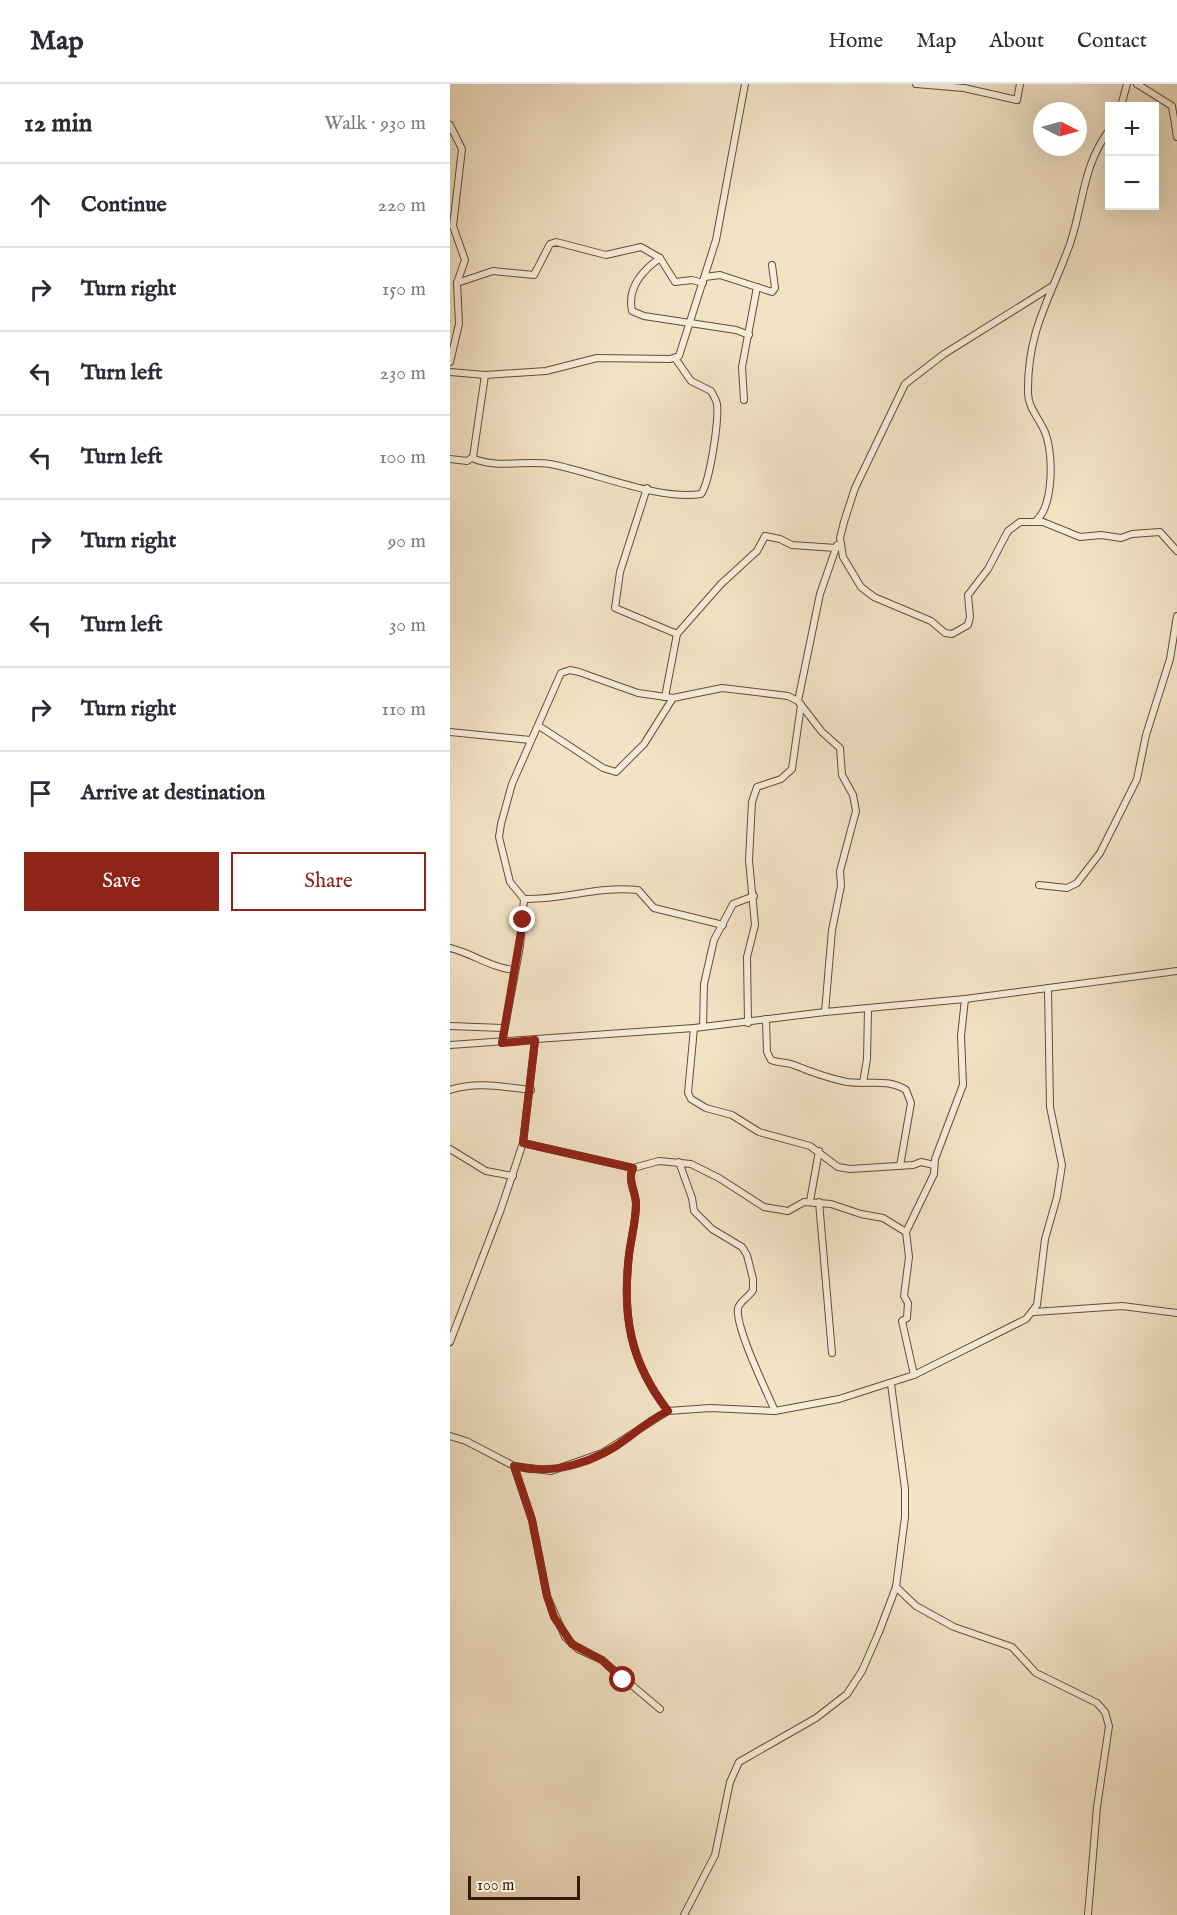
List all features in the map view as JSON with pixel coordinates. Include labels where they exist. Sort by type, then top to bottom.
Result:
[{"type":"street","points":[[675,358],[684,346],[689,321],[716,240],[745,84]]},
{"type":"street","points":[[916,84],[964,88],[1017,100],[1020,84]]},
{"type":"street","points":[[1122,102],[1127,84]]},
{"type":"street","points":[[1137,84],[1172,106],[1177,137]]},
{"type":"street","points":[[450,125],[462,149],[453,226],[465,260],[457,283],[459,324],[450,362]]},
{"type":"street","points":[[1036,522],[1047,505],[1049,452],[1044,429],[1028,400],[1028,377],[1035,330],[1072,235],[1091,158],[1105,137]]},
{"type":"street","points":[[457,283],[493,271],[534,275],[550,244],[556,242],[606,255],[641,247],[660,258],[675,282],[704,280],[720,275],[774,290],[772,265]]},
{"type":"street","points":[[660,258],[638,277],[633,294],[632,311],[644,316],[689,321],[736,330],[749,335]]},
{"type":"street","points":[[744,400],[742,367],[757,287]]},
{"type":"street","points":[[748,1023],[747,957],[754,925],[754,896],[749,860],[754,792],[763,783],[782,779],[792,769],[799,703],[820,594],[855,488],[905,384],[944,354],[1051,287]]},
{"type":"street","points":[[450,372],[485,375],[546,371],[597,358],[675,358]]},
{"type":"street","points":[[450,459],[467,461],[472,458],[490,464],[549,464],[687,496],[700,494],[706,487],[717,405],[711,391],[691,381],[675,358]]},
{"type":"street","points":[[472,458],[485,375]]},
{"type":"street","points":[[647,488],[620,572],[615,608],[677,634]]},
{"type":"street","points":[[840,538],[843,557],[861,587],[874,597],[931,621],[945,633],[952,634],[968,625],[970,617],[968,595],[988,569],[1012,526],[1020,522],[1036,522],[1080,537],[1101,534],[1121,538],[1132,534],[1160,532],[1176,553]]},
{"type":"street","points":[[665,697],[677,634],[721,584],[757,551],[765,536],[792,545],[836,548]]},
{"type":"street","points":[[1039,885],[1067,888],[1077,883],[1100,853],[1137,779],[1146,735],[1170,659],[1177,616]]},
{"type":"street","points":[[502,1043],[515,970],[524,899],[510,882],[499,837],[504,811],[530,740],[539,726],[558,678],[564,671],[579,672],[638,693],[673,698],[730,688],[788,696],[799,703],[822,732],[840,748],[842,775],[856,804],[855,819],[840,871],[841,886],[832,930],[825,1012]]},
{"type":"street","points":[[539,726],[603,768],[616,772],[648,739],[673,698]]},
{"type":"street","points":[[450,732],[530,740]]},
{"type":"street","points":[[524,899],[551,898],[597,889],[638,891],[654,908],[723,925]]},
{"type":"street","points":[[704,1027],[702,1005],[707,967],[714,940],[733,904],[754,896]]},
{"type":"street","points":[[450,948],[469,954],[490,966],[515,970]]},
{"type":"street","points":[[450,1046],[748,1023],[825,1012],[965,999],[1177,971]]},
{"type":"street","points":[[1034,1312],[1045,1239],[1057,1197],[1062,1165],[1050,1107],[1048,988]]},
{"type":"street","points":[[914,1375],[902,1321],[907,1318],[908,1304],[904,1296],[909,1257],[906,1232],[934,1174],[933,1165],[963,1085],[961,1036],[965,999]]},
{"type":"street","points":[[863,1083],[868,1038],[868,1009]]},
{"type":"street","points":[[766,1019],[767,1052],[771,1060],[791,1064],[815,1075],[863,1083],[890,1083],[906,1090],[911,1103],[900,1166]]},
{"type":"street","points":[[450,1026],[504,1028]]},
{"type":"street","points":[[694,1028],[688,1079],[691,1099],[716,1112],[732,1114],[759,1132],[796,1140],[819,1151],[830,1161],[844,1168],[900,1166],[921,1162],[933,1165]]},
{"type":"street","points":[[450,1342],[513,1176],[523,1143],[531,1090],[535,1040]]},
{"type":"street","points":[[450,1090],[490,1085],[531,1090]]},
{"type":"street","points":[[523,1143],[633,1168],[659,1161],[691,1164],[719,1178],[755,1203],[771,1209],[788,1211],[810,1201],[819,1202],[883,1218],[906,1232]]},
{"type":"street","points":[[450,1149],[486,1171],[513,1176]]},
{"type":"street","points":[[810,1201],[819,1151]]},
{"type":"street","points":[[679,1162],[692,1198],[694,1211],[712,1229],[742,1246],[747,1255],[753,1279],[753,1290],[739,1305],[738,1311],[747,1344],[775,1411]]},
{"type":"street","points":[[633,1168],[630,1180],[636,1203],[628,1257],[627,1318],[630,1337],[643,1373],[668,1411]]},
{"type":"street","points":[[819,1202],[832,1353]]},
{"type":"street","points":[[450,1436],[466,1441],[514,1466],[543,1471],[574,1465],[618,1444],[649,1421],[668,1411],[710,1408],[775,1411],[839,1399],[891,1384],[914,1375],[1026,1319],[1034,1312],[1105,1306],[1177,1313]]},
{"type":"street","points":[[684,1915],[715,1855],[730,1782],[739,1762],[816,1718],[847,1694],[862,1671],[896,1587],[905,1517],[905,1489],[891,1384]]},
{"type":"street","points":[[514,1466],[532,1520],[547,1596],[565,1637],[578,1649],[602,1660],[660,1709]]},
{"type":"street","points":[[896,1587],[916,1606],[945,1623],[1012,1647],[1036,1673],[1097,1702],[1105,1712],[1109,1726],[1096,1818],[1088,1915]]},
{"type":"route","points":[[523,920],[502,1043],[535,1040],[534,1065],[523,1143],[596,1162],[633,1168],[630,1180],[636,1203],[628,1257],[627,1318],[630,1337],[643,1373],[651,1389],[668,1411],[658,1415],[618,1444],[574,1465],[551,1471],[528,1470],[514,1466],[532,1520],[541,1570],[554,1617],[565,1637],[572,1644],[602,1660],[623,1680]]}]
